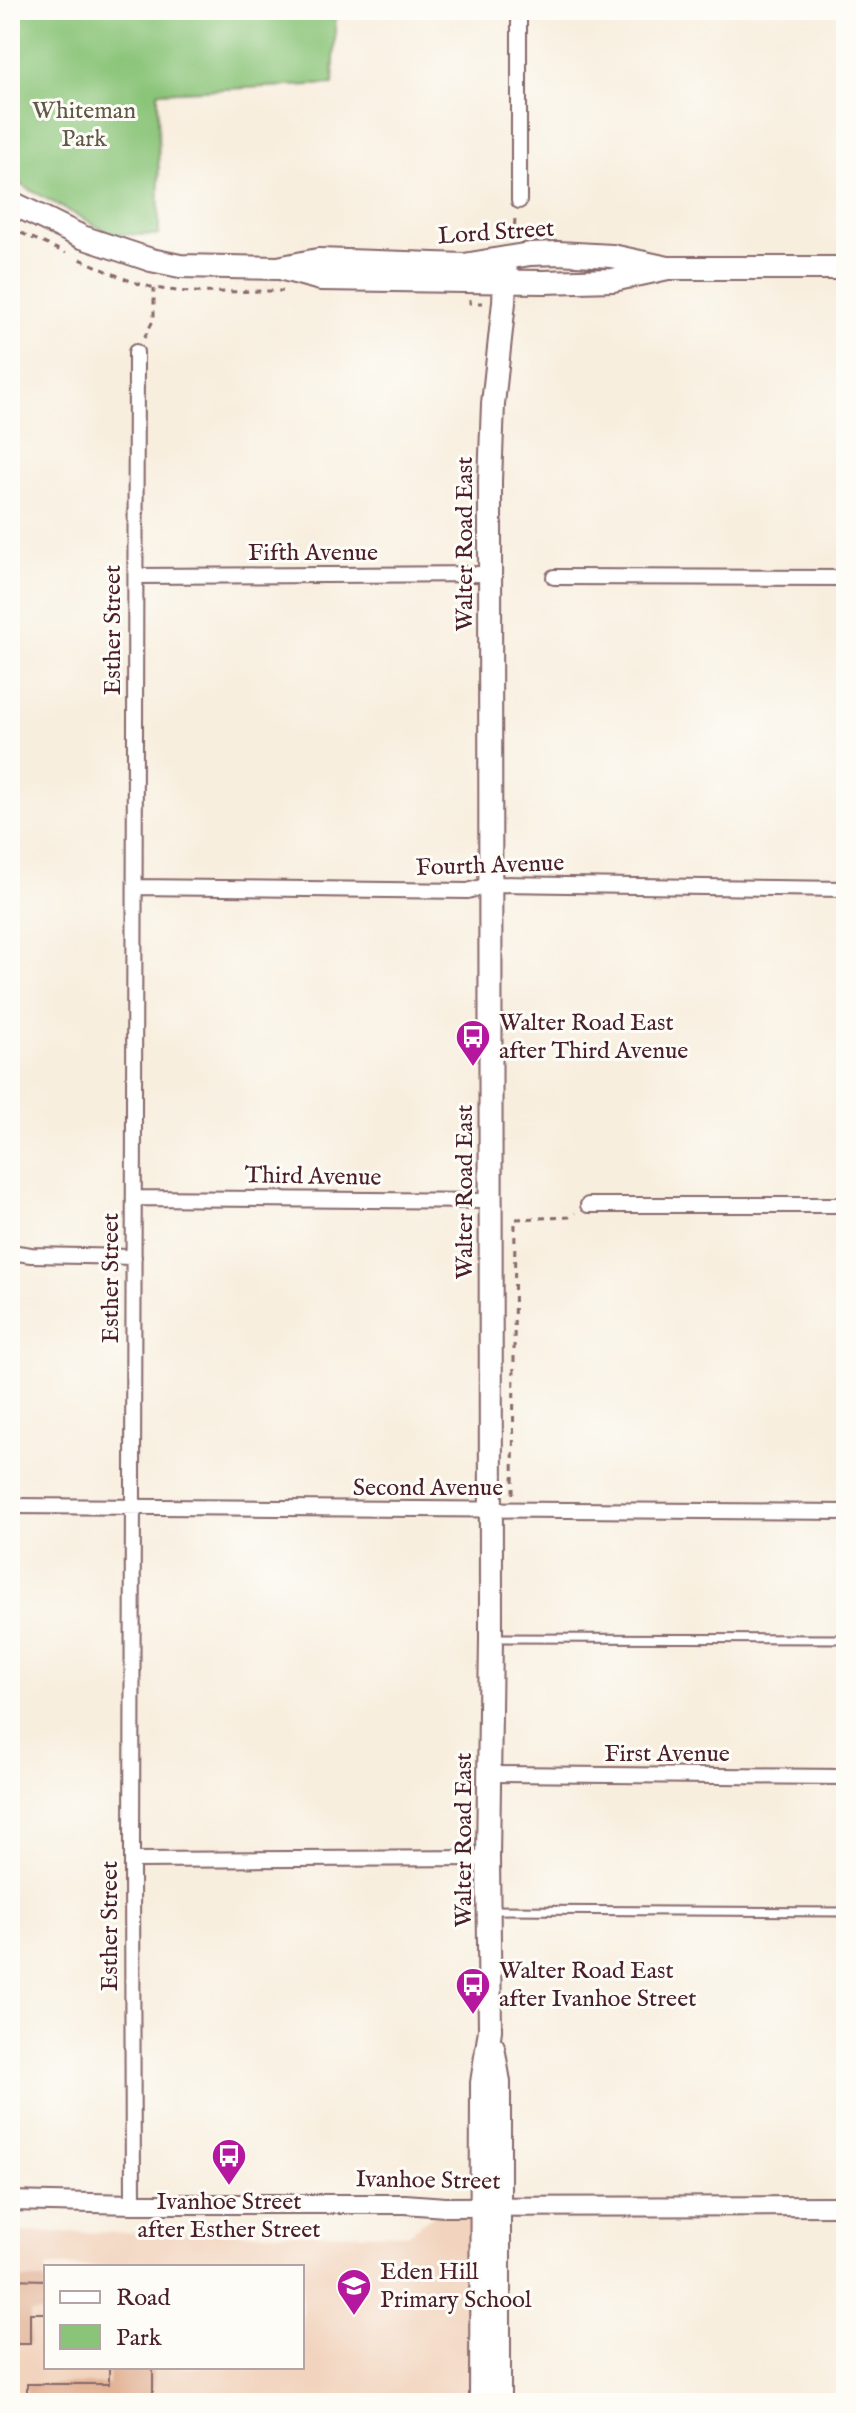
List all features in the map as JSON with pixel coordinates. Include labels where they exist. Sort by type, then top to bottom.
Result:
[{"type":"main road","name":"Lord Street","points":[[10,202],[82,237],[151,260],[180,266],[278,268],[318,260],[464,265],[510,251],[612,256],[668,268],[846,268]]},
{"type":"main road","name":"Walter Road East","points":[[499,2403],[491,2207],[482,2083],[490,2030],[488,1774],[491,1638],[502,1510],[491,1201],[493,404],[510,251]]},
{"type":"main road","name":"Lord Street","points":[[278,268],[320,279],[505,281],[613,280],[668,268]]},
{"type":"main road","name":"Walter Road East","points":[[481,2403],[491,2207]]},
{"type":"street","points":[[519,10],[519,201]]},
{"type":"street","name":"Esther Street","points":[[133,2204],[136,352]]},
{"type":"street","name":"Fifth Avenue","points":[[136,576],[491,574]]},
{"type":"street","points":[[554,577],[846,578]]},
{"type":"street","name":"Fourth Avenue","points":[[135,887],[468,891],[491,884],[846,889]]},
{"type":"street","name":"Third Avenue","points":[[134,1198],[491,1201]]},
{"type":"street","points":[[588,1205],[846,1205]]},
{"type":"street","points":[[10,1252],[134,1257]]},
{"type":"street","name":"Second Avenue","points":[[10,1506],[846,1512]]},
{"type":"street","name":"First Avenue","points":[[488,1774],[846,1777]]},
{"type":"street","points":[[132,1860],[488,1858]]},
{"type":"street","name":"Ivanhoe Street","points":[[10,2201],[405,2204],[445,2207],[846,2206]]},
{"type":"lane","points":[[491,1638],[846,1639]]},
{"type":"lane","points":[[490,1910],[846,1912]]},
{"type":"path","points":[[510,251],[519,201]]},
{"type":"path","points":[[136,352],[154,319],[154,288]]},
{"type":"path","points":[[502,1510],[515,1219],[569,1217],[588,1205]]},
{"type":"shaded area","name":"Eden Hill Primary School","points":[[482,2206],[481,2403],[10,2403],[10,2232],[407,2234],[445,2207]]},
{"type":"green space","name":"Whiteman Park","points":[[10,10],[336,10],[333,84],[158,92],[159,235],[111,234],[10,179]]},
{"type":"building","points":[[10,2279],[44,2280],[44,2313],[30,2313],[30,2344],[10,2344]]},
{"type":"building","points":[[109,2369],[153,2369],[153,2403],[27,2403],[27,2384],[109,2384]]},
{"type":"place","name":"Walter Road East after Third Avenue","points":[[473,1068]]},
{"type":"place","name":"Walter Road East after Ivanhoe Street","points":[[473,2016]]},
{"type":"place","name":"Ivanhoe Street after Esther Street","points":[[229,2187]]},
{"type":"place","name":"Eden Hill Primary School","points":[[354,2317]]}]
